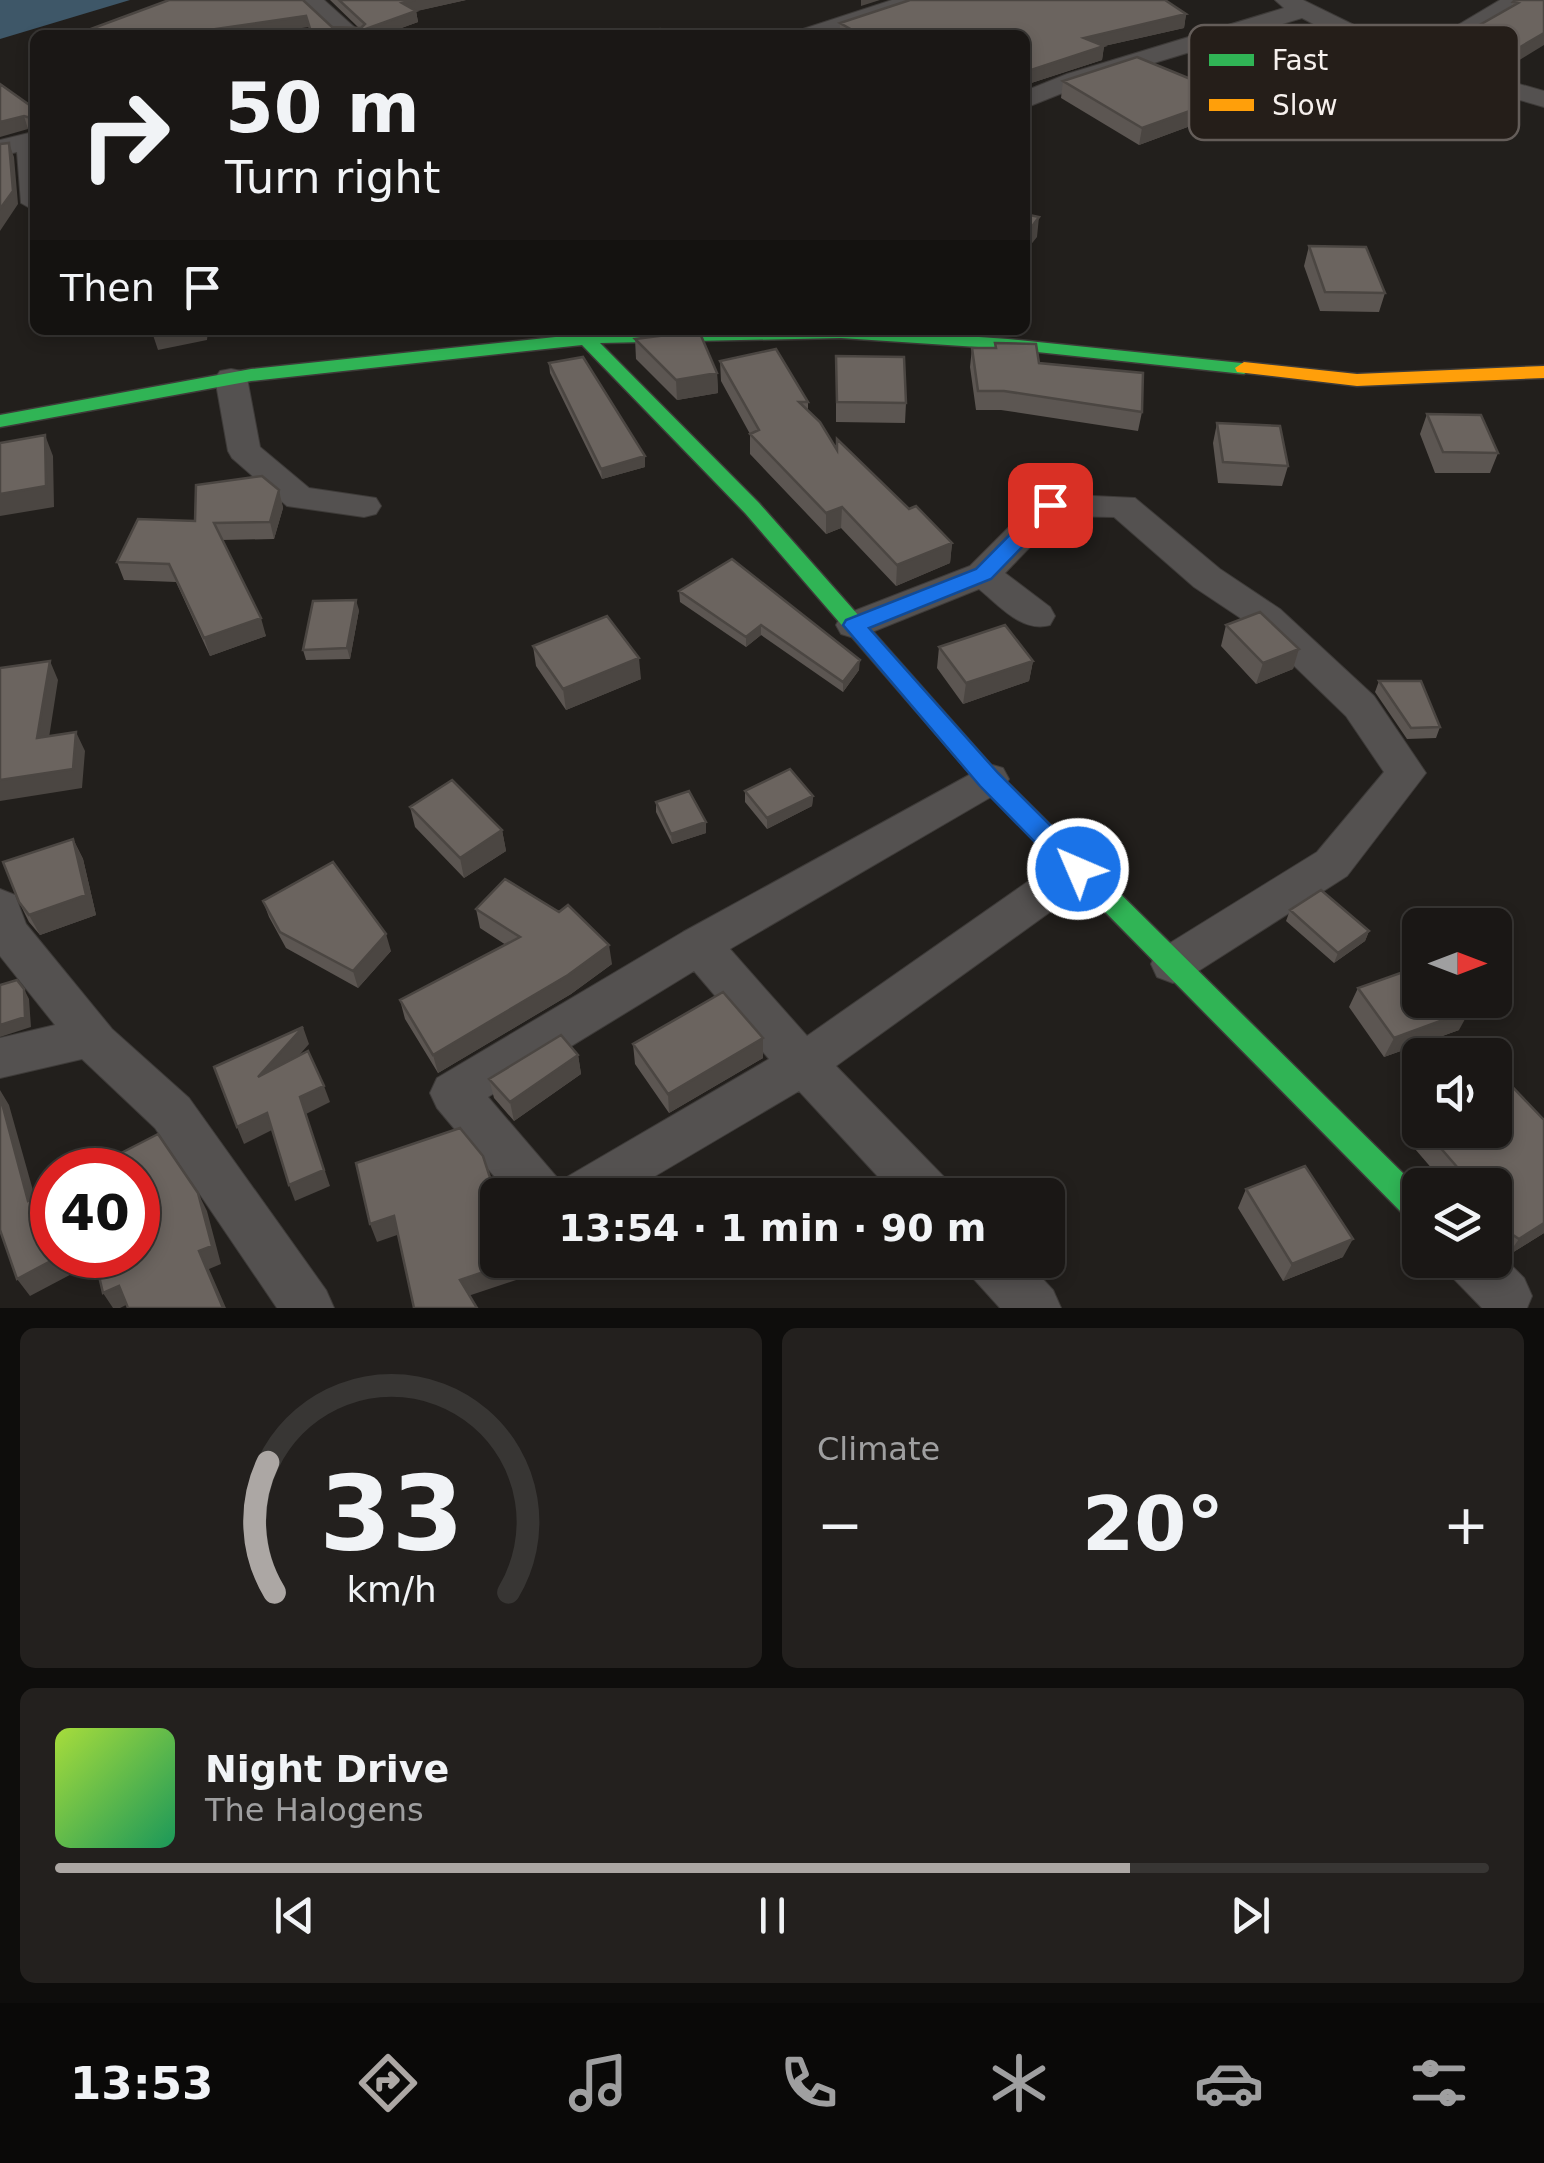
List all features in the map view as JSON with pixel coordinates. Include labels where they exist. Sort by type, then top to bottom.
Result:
[{"type":"main road","points":[[0,421],[230,378],[608,335]]},
{"type":"main road","points":[[871,335],[1008,344],[1357,380],[1544,372]]},
{"type":"main road","points":[[586,339],[752,508],[989,779],[1402,1192]]},
{"type":"street","points":[[310,0],[345,30]]},
{"type":"street","points":[[860,0],[885,10]]},
{"type":"street","points":[[823,30],[915,0]]},
{"type":"street","points":[[1474,25],[1516,0]]},
{"type":"street","points":[[1236,25],[1295,5],[1336,25]]},
{"type":"street","points":[[1030,98],[1189,41]]},
{"type":"street","points":[[1519,92],[1544,99]]},
{"type":"street","points":[[0,148],[29,141],[30,151]]},
{"type":"street","points":[[230,378],[244,451],[299,498],[364,506]]},
{"type":"street","points":[[854,625],[983,574],[1050,505],[1123,506],[1207,578],[1268,618],[1360,706],[1406,773],[1332,864],[1173,964]]},
{"type":"street","points":[[983,574],[1037,616]]},
{"type":"street","points":[[527,1178],[454,1093],[698,945],[989,779]]},
{"type":"street","points":[[607,1178],[803,1064],[1078,869]]},
{"type":"street","points":[[0,907],[6,931],[92,1037],[172,1112],[308,1308]]},
{"type":"street","points":[[698,945],[803,1064],[912,1178]]},
{"type":"street","points":[[0,1058],[92,1037]]},
{"type":"street","points":[[1007,1278],[1035,1308]]},
{"type":"street","points":[[1488,1278],[1506,1296]]},
{"type":"water","points":[[0,0],[130,0],[0,39]]},
{"type":"building","points":[[169,0],[303,0],[332,27],[361,28],[365,24],[339,0],[415,0],[402,3],[416,11],[363,30],[310,30],[306,16],[209,30],[88,30]]},
{"type":"building","points":[[910,0],[1165,0],[1186,14],[1084,38],[1104,46],[1030,70],[1030,30],[852,30],[840,23]]},
{"type":"building","points":[[1544,0],[1544,33],[1519,48],[1519,25],[1480,25],[1518,3],[1513,2]]},
{"type":"building","points":[[1137,57],[1189,78],[1189,111],[1142,128],[1063,81]]},
{"type":"building","points":[[0,84],[30,105],[30,118],[0,122]]},
{"type":"building","points":[[9,143],[13,191],[0,209],[0,144]]},
{"type":"building","points":[[1030,215],[1039,217],[1030,229]]},
{"type":"building","points":[[1309,246],[1366,247],[1385,293],[1325,292]]},
{"type":"building","points":[[701,335],[717,373],[676,380],[635,339]]},
{"type":"building","points":[[995,343],[1036,344],[1039,363],[1143,373],[1142,412],[1004,391],[978,391],[972,348],[996,348]]},
{"type":"building","points":[[776,349],[808,402],[799,402],[820,422],[837,450],[837,439],[909,509],[916,506],[952,543],[897,565],[842,507],[826,513],[750,434],[759,430],[720,361]]},
{"type":"building","points":[[836,356],[904,357],[906,403],[837,402]]},
{"type":"building","points":[[583,357],[645,456],[601,469],[549,363]]},
{"type":"building","points":[[1427,414],[1481,415],[1498,453],[1443,452]]},
{"type":"building","points":[[1217,423],[1280,426],[1288,466],[1223,462]]},
{"type":"building","points":[[45,435],[46,486],[0,494],[0,443]]},
{"type":"building","points":[[262,476],[279,490],[270,522],[214,523],[261,618],[204,638],[169,564],[117,562],[138,519],[195,521],[196,485]]},
{"type":"building","points":[[732,559],[860,660],[843,682],[761,625],[746,637],[679,591]]},
{"type":"building","points":[[356,600],[347,648],[303,650],[313,601]]},
{"type":"building","points":[[1260,612],[1299,649],[1263,663],[1226,625]]},
{"type":"building","points":[[607,616],[639,658],[563,689],[533,646]]},
{"type":"building","points":[[1005,625],[1033,661],[966,683],[939,647]]},
{"type":"building","points":[[50,661],[37,738],[76,732],[73,769],[0,780],[0,668]]},
{"type":"building","points":[[1379,681],[1421,681],[1440,727],[1411,728]]},
{"type":"building","points":[[790,769],[813,796],[767,818],[745,791]]},
{"type":"building","points":[[452,780],[502,830],[460,858],[410,807]]},
{"type":"building","points":[[689,791],[706,822],[671,834],[656,802]]},
{"type":"building","points":[[73,839],[86,895],[29,915],[19,902],[3,862]]},
{"type":"building","points":[[333,862],[386,934],[353,971],[280,932],[263,901]]},
{"type":"building","points":[[505,879],[559,912],[568,905],[609,945],[568,975],[433,1055],[400,1000],[520,937],[476,909]]},
{"type":"building","points":[[1321,890],[1369,931],[1338,953],[1290,910]]},
{"type":"building","points":[[1402,972],[1402,1018],[1448,1018],[1394,1038],[1358,988]]},
{"type":"building","points":[[17,980],[24,989],[25,1017],[0,1025],[0,985]]},
{"type":"building","points":[[723,992],[763,1038],[668,1094],[633,1044]]},
{"type":"building","points":[[303,1027],[258,1077],[308,1051],[324,1086],[300,1097],[324,1170],[289,1185],[267,1113],[237,1127],[214,1067]]},
{"type":"building","points":[[561,1035],[578,1055],[510,1102],[489,1079]]},
{"type":"building","points":[[1512,1086],[1544,1120],[1544,1223],[1519,1239],[1512,1234],[1512,1168],[1458,1168],[1441,1148],[1512,1148]]},
{"type":"building","points":[[0,1096],[30,1200],[30,1272],[17,1279],[0,1230]]},
{"type":"building","points":[[460,1128],[483,1156],[490,1178],[480,1178],[480,1273],[460,1280],[477,1308],[414,1308],[394,1216],[370,1224],[356,1163]]},
{"type":"building","points":[[158,1134],[198,1193],[212,1246],[199,1251],[223,1308],[128,1308],[119,1286],[103,1293],[99,1278],[160,1278],[160,1148],[131,1148]]},
{"type":"building","points":[[1305,1166],[1353,1239],[1292,1264],[1246,1189]]},
{"type":"traffic: fast","points":[[0,421],[251,375],[626,335]]},
{"type":"traffic: fast","points":[[871,335],[1008,344],[1244,368]]},
{"type":"traffic: fast","points":[[586,339],[752,508],[989,779],[1402,1192]]},
{"type":"traffic: slow","points":[[1244,368],[1357,380],[1544,372]]},
{"type":"route","points":[[1050,505],[983,574],[854,625],[989,779],[1078,869]]}]
